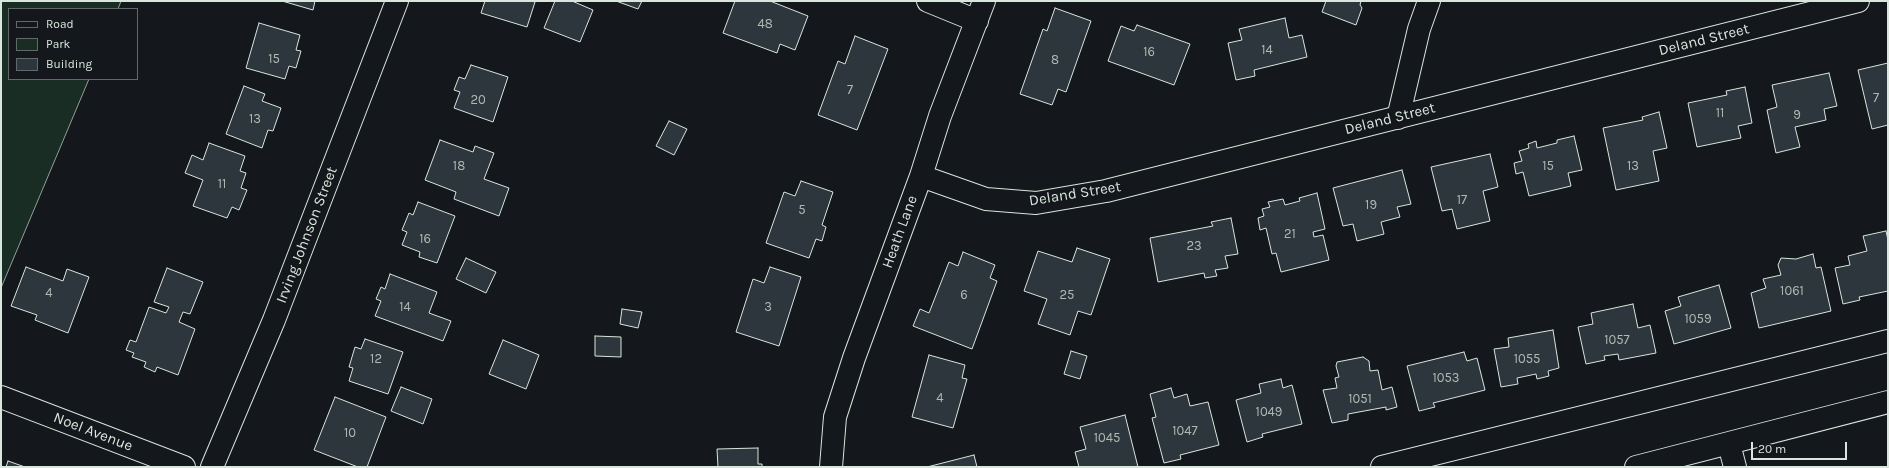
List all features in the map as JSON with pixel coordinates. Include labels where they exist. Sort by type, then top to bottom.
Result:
[{"type":"street","name":"Irving Johnson Street","points":[[212,467],[274,320],[397,1]]},
{"type":"street","points":[[928,1],[980,11]]},
{"type":"street","points":[[1398,118],[1419,29],[1429,1]]},
{"type":"street","name":"Deland Street","points":[[921,176],[986,199],[1036,203],[1106,191],[1858,1]]},
{"type":"street","name":"Heath Lane","points":[[831,467],[835,417],[854,358],[921,176],[940,116],[980,11]]},
{"type":"street","points":[[1382,467],[1888,341]]},
{"type":"street","name":"Noel Avenue","points":[[1,397],[184,467]]},
{"type":"street","points":[[1636,467],[1888,402]]},
{"type":"street","points":[[1729,444],[1735,467]]},
{"type":"green space","points":[[1,1],[121,1],[118,8],[8,8],[8,80],[89,80],[1,288]]},
{"type":"building","points":[[282,1],[315,1],[313,10]]},
{"type":"building","points":[[485,1],[535,2],[527,27],[481,13]]},
{"type":"building","points":[[555,1],[572,1],[593,10],[580,42],[544,28]]},
{"type":"building","points":[[616,1],[642,1],[638,9]]},
{"type":"building","points":[[735,1],[770,1],[808,16],[795,50],[780,44],[777,53],[723,33]]},
{"type":"building","points":[[1326,1],[1361,1],[1360,5],[1362,8],[1356,25],[1322,12]]},
{"type":"building","points":[[1055,8],[1091,21],[1066,92],[1058,89],[1052,105],[1020,94],[1043,29],[1047,31]]},
{"type":"building","points":[[1285,18],[1289,38],[1302,35],[1307,57],[1254,70],[1255,76],[1236,80],[1228,43],[1242,40],[1239,29]]},
{"type":"building","points":[[259,23],[300,35],[296,50],[301,51],[296,68],[289,66],[285,79],[246,68]]},
{"type":"building","points":[[1137,25],[1190,44],[1174,85],[1108,61],[1121,26],[1134,31]]},
{"type":"building","points":[[855,36],[888,49],[857,130],[818,115],[838,61],[845,64]]},
{"type":"building","points":[[1888,63],[1888,125],[1872,129],[1858,70]]},
{"type":"building","points":[[471,65],[508,77],[493,122],[454,108],[460,92],[454,90],[459,77],[465,79]]},
{"type":"building","points":[[1829,73],[1837,106],[1824,109],[1826,120],[1795,127],[1800,147],[1776,153],[1767,110],[1777,107],[1772,85]]},
{"type":"building","points":[[244,86],[265,94],[262,101],[281,108],[273,131],[268,130],[262,148],[226,134]]},
{"type":"building","points":[[1745,87],[1752,123],[1738,126],[1741,138],[1697,147],[1688,103],[1727,95],[1726,91]]},
{"type":"building","points":[[1659,112],[1667,148],[1653,151],[1659,181],[1616,190],[1603,128],[1643,120],[1642,117]]},
{"type":"building","points":[[669,121],[687,129],[674,155],[656,146]]},
{"type":"building","points":[[1574,136],[1582,170],[1568,173],[1571,186],[1529,196],[1523,172],[1516,174],[1514,163],[1522,161],[1519,151],[1529,148],[1528,144],[1536,141],[1537,148],[1557,143],[1557,140]]},
{"type":"building","points":[[440,140],[473,152],[475,146],[494,153],[484,179],[509,188],[499,216],[454,199],[456,192],[425,180]]},
{"type":"building","points":[[209,143],[245,156],[240,171],[246,173],[241,188],[247,190],[239,210],[232,207],[227,218],[193,206],[203,180],[185,173],[192,155],[203,160]]},
{"type":"building","points":[[1490,154],[1498,187],[1483,191],[1490,221],[1457,229],[1452,209],[1442,211],[1431,167]]},
{"type":"building","points":[[1402,170],[1411,204],[1397,207],[1400,217],[1381,222],[1384,234],[1357,241],[1353,224],[1343,226],[1333,188]]},
{"type":"building","points":[[801,181],[833,192],[822,225],[826,227],[822,241],[816,239],[809,258],[766,243],[784,192],[795,196]]},
{"type":"building","points":[[1317,193],[1325,229],[1313,232],[1314,237],[1323,235],[1329,260],[1281,272],[1276,253],[1272,254],[1266,228],[1260,230],[1258,218],[1264,216],[1262,209],[1270,207],[1268,202],[1283,199],[1285,205],[1300,201],[1299,198]]},
{"type":"building","points":[[418,202],[455,216],[437,263],[419,257],[420,252],[402,245],[407,232],[402,230],[409,213],[413,215]]},
{"type":"building","points":[[1231,218],[1238,254],[1225,256],[1228,268],[1215,270],[1217,276],[1205,278],[1204,273],[1158,282],[1150,238],[1213,226],[1211,222]]},
{"type":"building","points":[[1886,231],[1888,240],[1888,291],[1859,297],[1860,300],[1843,304],[1835,268],[1850,265],[1848,256],[1867,251],[1863,236]]},
{"type":"building","points":[[1077,248],[1110,259],[1091,315],[1078,311],[1070,335],[1038,324],[1047,299],[1024,291],[1038,251],[1072,262]]},
{"type":"building","points":[[963,252],[995,265],[990,278],[997,281],[972,349],[913,326],[920,309],[929,313],[949,262],[958,266]]},
{"type":"building","points":[[1813,254],[1816,268],[1821,267],[1831,311],[1759,328],[1751,293],[1766,288],[1763,279],[1781,275],[1778,265],[1781,258],[1796,259]]},
{"type":"building","points":[[466,258],[496,272],[486,293],[456,279]]},
{"type":"building","points":[[26,267],[63,281],[67,269],[89,277],[68,333],[35,320],[37,315],[11,306]]},
{"type":"building","points":[[770,267],[801,277],[779,346],[736,332],[753,279],[764,283]]},
{"type":"building","points":[[167,268],[203,282],[190,314],[183,312],[179,322],[195,329],[178,375],[157,367],[155,372],[144,367],[146,362],[132,357],[134,353],[126,350],[130,340],[136,342],[149,307],[166,313],[169,307],[154,302]]},
{"type":"building","points":[[390,274],[437,292],[429,313],[451,321],[443,341],[375,316],[381,301],[376,299],[381,287],[385,289]]},
{"type":"building","points":[[1719,285],[1731,328],[1674,344],[1665,311],[1681,306],[1678,297]]},
{"type":"building","points":[[1633,304],[1638,328],[1650,325],[1656,353],[1619,360],[1618,354],[1604,356],[1605,360],[1586,364],[1578,327],[1593,324],[1591,313]]},
{"type":"building","points":[[622,309],[642,312],[638,328],[620,324]]},
{"type":"building","points":[[1553,330],[1559,368],[1548,371],[1549,376],[1537,379],[1536,374],[1517,378],[1518,384],[1501,387],[1494,349],[1509,347],[1508,338]]},
{"type":"building","points":[[595,336],[621,337],[621,357],[595,356]]},
{"type":"building","points":[[365,339],[403,352],[388,394],[349,381],[353,368],[349,367],[355,347],[361,349]]},
{"type":"building","points":[[503,340],[539,355],[526,389],[489,374]]},
{"type":"building","points":[[1071,351],[1087,356],[1080,379],[1064,374]]},
{"type":"building","points":[[1464,352],[1467,361],[1477,358],[1485,390],[1433,403],[1435,407],[1419,411],[1407,366]]},
{"type":"building","points":[[929,355],[965,365],[962,378],[967,379],[953,428],[912,417]]},
{"type":"building","points":[[1363,357],[1369,361],[1370,371],[1378,370],[1382,390],[1392,387],[1397,407],[1386,410],[1386,407],[1348,414],[1348,420],[1332,423],[1323,390],[1337,388],[1335,378],[1339,377],[1336,366],[1337,362]]},
{"type":"building","points":[[1281,379],[1283,388],[1292,385],[1302,424],[1262,434],[1263,437],[1247,442],[1236,400],[1261,393],[1259,384]]},
{"type":"building","points":[[401,387],[432,399],[423,424],[391,411]]},
{"type":"building","points":[[1171,388],[1174,398],[1187,394],[1190,406],[1208,402],[1219,445],[1180,455],[1181,459],[1164,463],[1152,418],[1156,417],[1150,394]]},
{"type":"building","points":[[335,397],[386,417],[367,467],[358,467],[314,450]]},
{"type":"building","points":[[1125,415],[1138,467],[1079,467],[1075,452],[1086,449],[1080,427]]},
{"type":"building","points":[[758,448],[758,464],[762,464],[762,467],[718,467],[717,449]]},
{"type":"building","points":[[974,455],[977,467],[927,467]]},
{"type":"building","points":[[8,461],[25,467],[6,467]]}]
